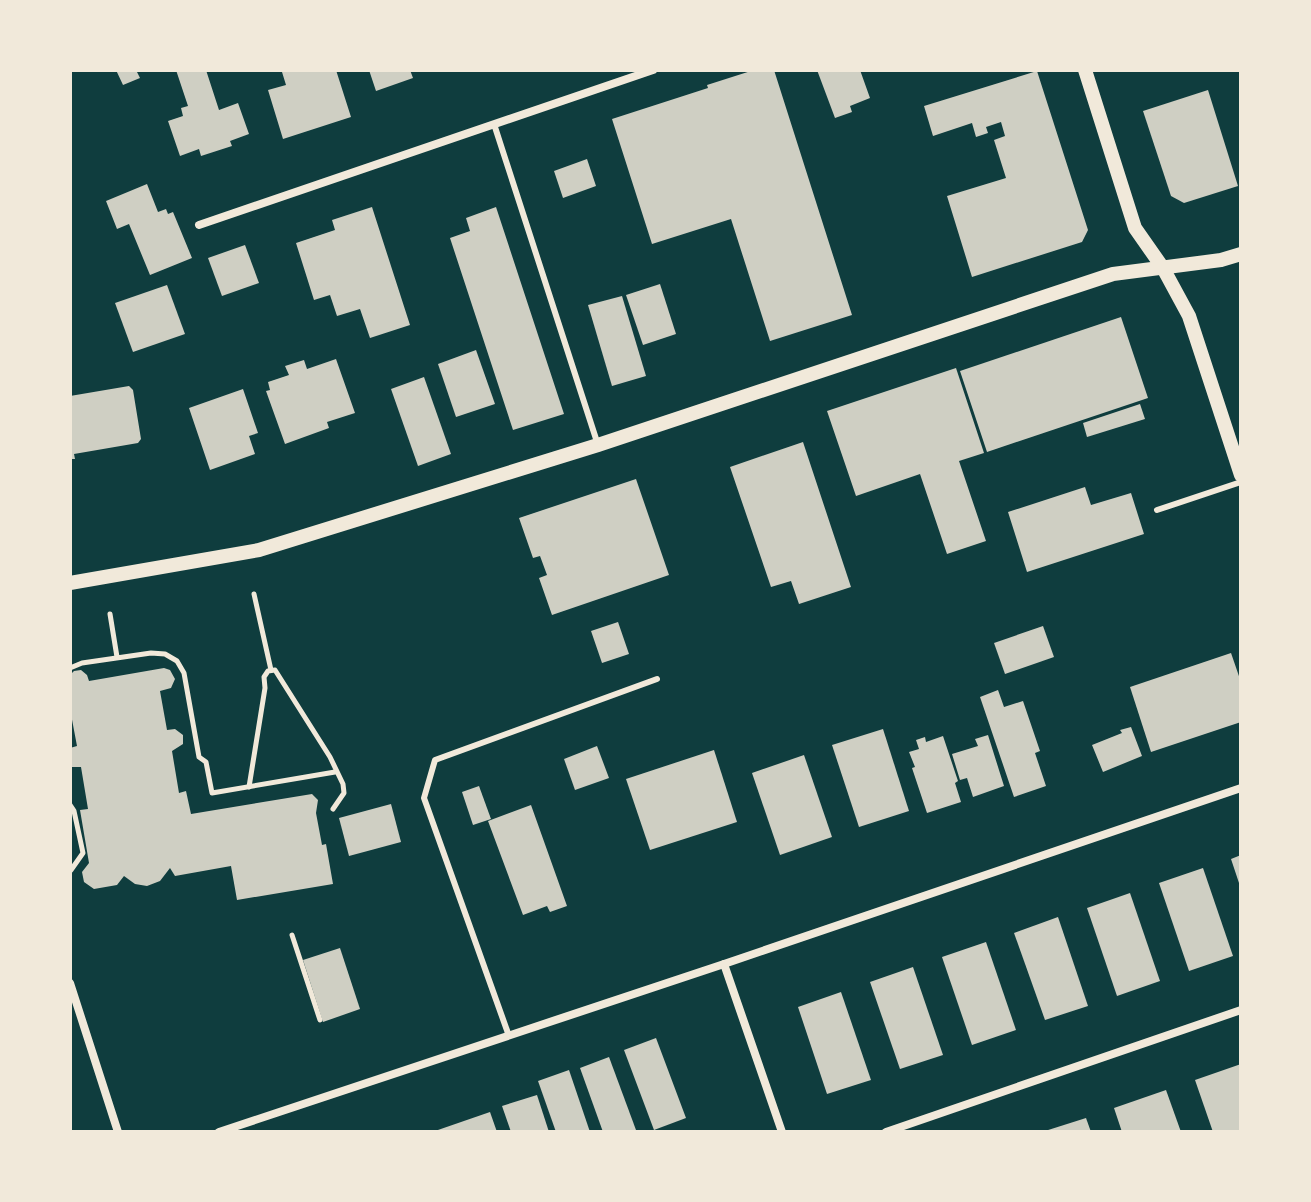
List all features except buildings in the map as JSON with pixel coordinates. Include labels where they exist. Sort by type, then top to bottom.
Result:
[{"type":"street","points":[[199,225],[653,70]]},
{"type":"street","points":[[1085,70],[1135,228],[1163,268],[1189,316],[1241,475]]},
{"type":"street","points":[[70,583],[259,550],[598,445],[1113,274],[1221,260],[1241,254]]},
{"type":"street","points":[[219,1132],[1241,788]]},
{"type":"street","points":[[724,964],[782,1132]]},
{"type":"street","points":[[70,983],[118,1132]]},
{"type":"street","points":[[886,1132],[1241,1010]]},
{"type":"lane","points":[[494,124],[598,445]]},
{"type":"lane","points":[[1157,510],[1241,482]]},
{"type":"lane","points":[[509,1036],[424,798],[435,760],[657,679]]},
{"type":"path","points":[[254,594],[271,670]]},
{"type":"path","points":[[110,614],[117,657]]},
{"type":"path","points":[[70,668],[82,663],[151,653],[165,654],[177,661],[184,673],[199,757],[206,762],[212,793],[335,772]]},
{"type":"path","points":[[249,787],[265,688],[264,677],[271,670]]},
{"type":"path","points":[[271,670],[278,671],[283,685],[330,757],[343,784],[344,793],[333,809]]},
{"type":"path","points":[[70,805],[83,853],[71,870]]},
{"type":"path","points":[[292,935],[320,1020]]}]
